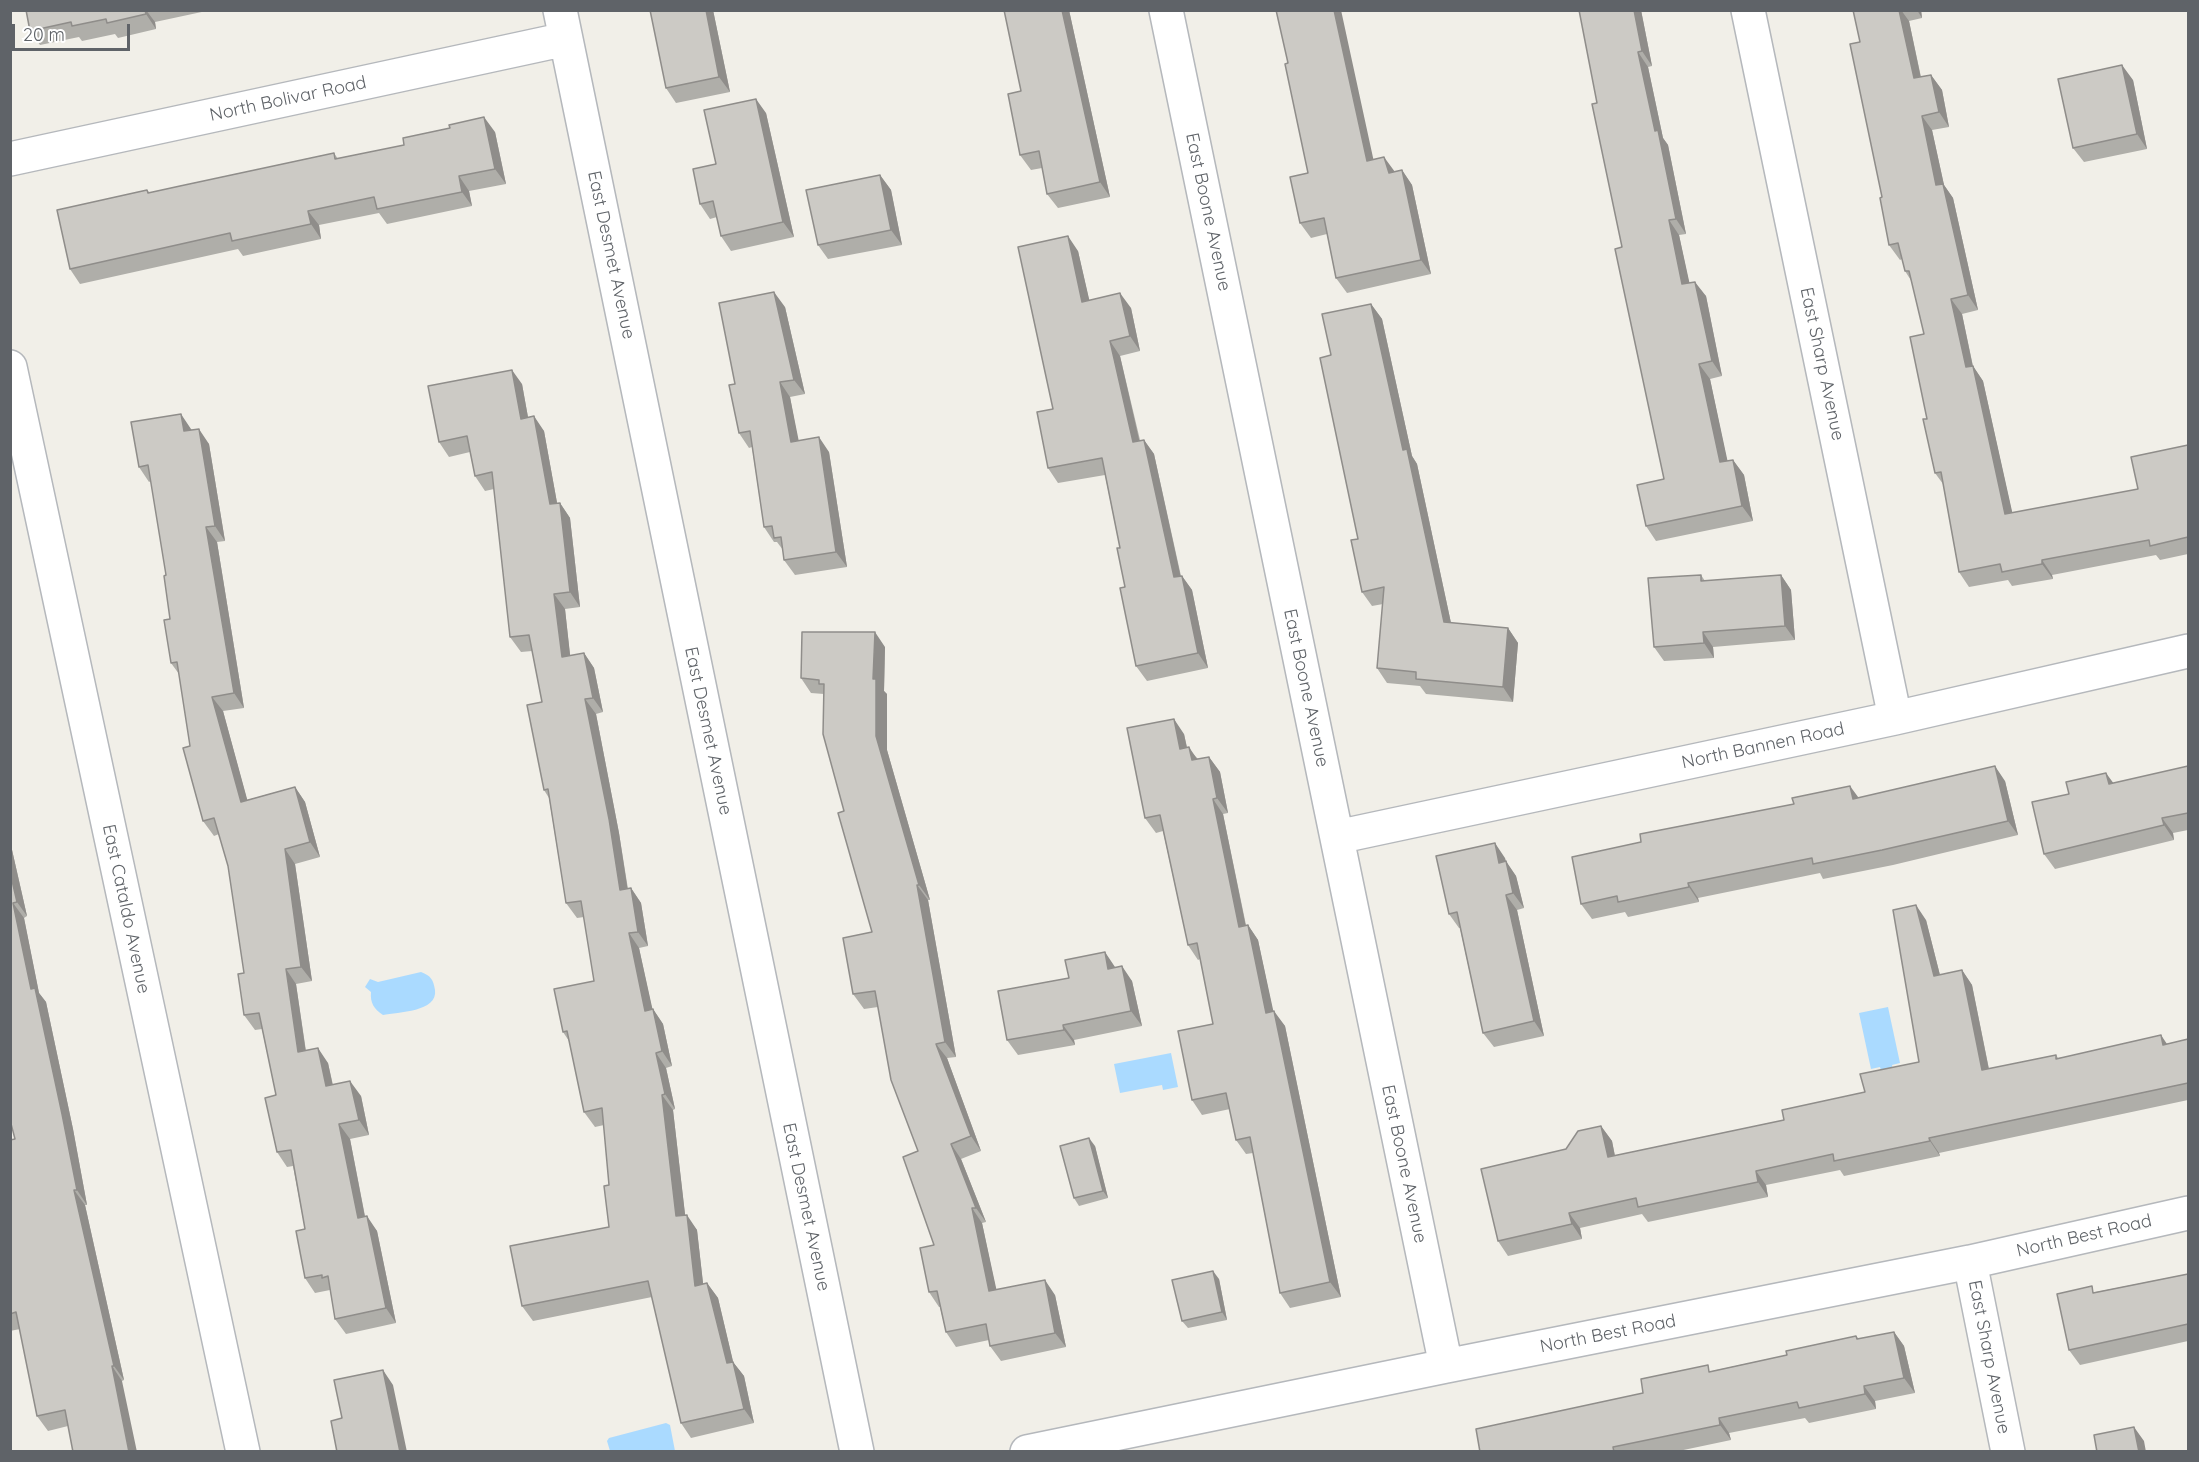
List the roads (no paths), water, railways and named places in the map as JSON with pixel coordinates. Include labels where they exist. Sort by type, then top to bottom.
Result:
[{"type":"street","name":"East Boone Avenue","points":[[1166,10],[1446,1366]]},
{"type":"street","name":"East Sharp Avenue","points":[[1748,10],[1895,718]]},
{"type":"street","name":"North Bolivar Road","points":[[10,159],[563,25]]},
{"type":"street","name":"East Desmet Avenue","points":[[563,25],[856,1452]]},
{"type":"street","name":"East Cataldo Avenue","points":[[10,367],[23,493],[243,1452]]},
{"type":"street","name":"North Bannen Road","points":[[1337,837],[1895,718],[2188,651]]},
{"type":"street","name":"North Best Road","points":[[1027,1452],[1970,1262],[2188,1213]]},
{"type":"street","name":"East Sharp Avenue","points":[[1970,1262],[2008,1452]]},
{"type":"water","points":[[421,972],[431,978],[433,983],[434,997],[430,1003],[416,1010],[383,1015],[375,1008],[371,992],[365,987],[370,979],[378,982]]},
{"type":"water","points":[[1888,1007],[1900,1063],[1892,1065],[1893,1071],[1882,1074],[1880,1067],[1871,1069],[1859,1013]]},
{"type":"water","points":[[1171,1053],[1178,1087],[1163,1090],[1162,1085],[1120,1093],[1114,1064]]},
{"type":"water","points":[[666,1423],[670,1425],[675,1451],[610,1451],[607,1441],[609,1438]]}]
